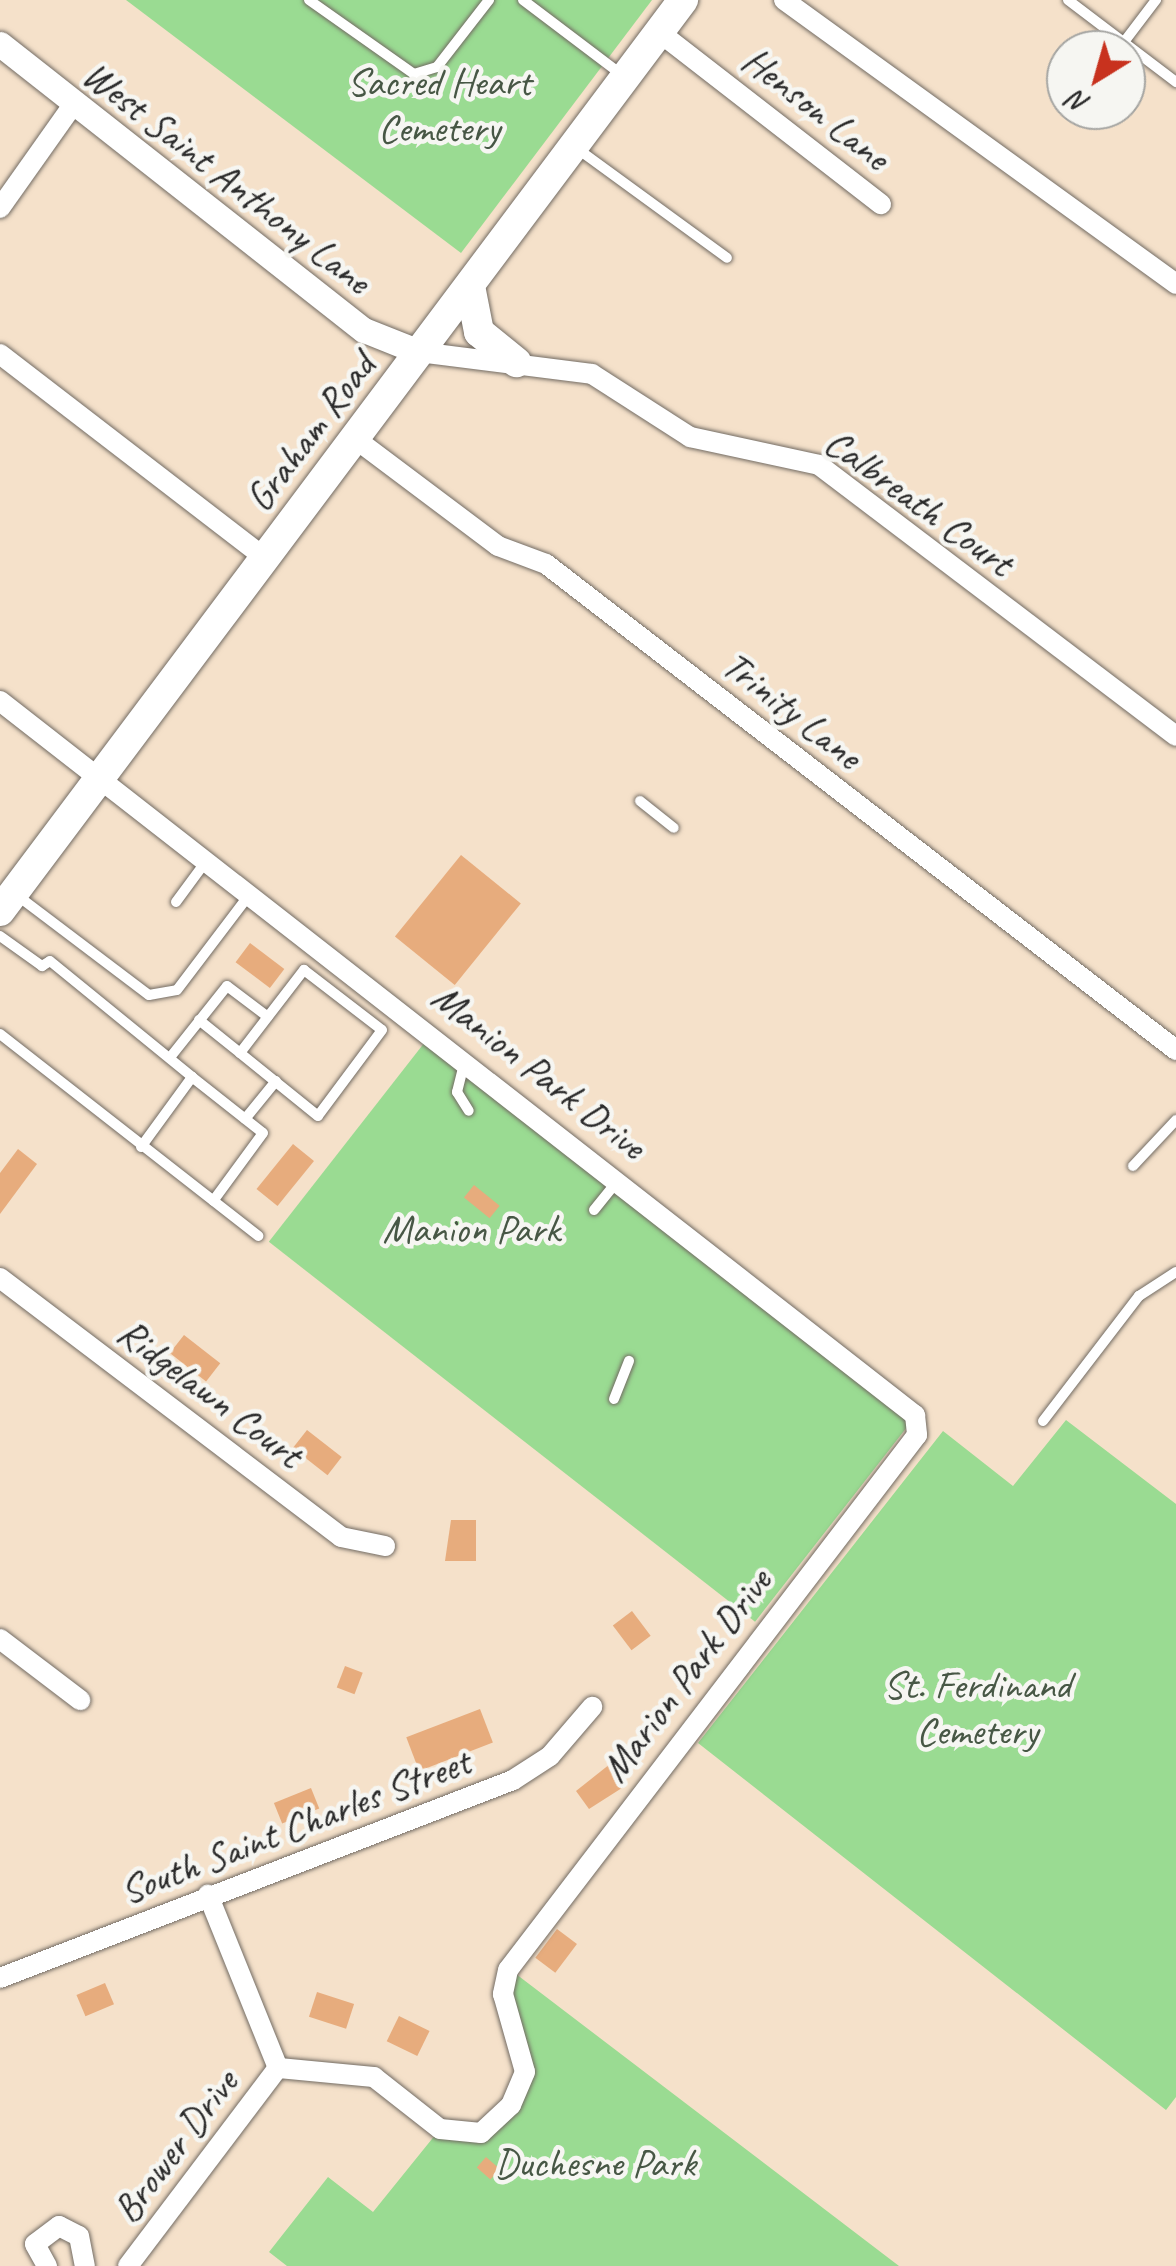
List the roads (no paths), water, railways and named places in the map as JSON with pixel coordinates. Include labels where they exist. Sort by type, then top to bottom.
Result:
[{"type":"main road","name":"Graham Road","points":[[7,902],[683,0]]},
{"type":"main road","points":[[470,286],[479,332],[516,362]]},
{"type":"street","points":[[784,0],[1176,284]]},
{"type":"street","name":"Henson Lane","points":[[660,32],[881,204]]},
{"type":"street","name":"West Saint Anthony Lane","points":[[0,44],[364,330],[419,352]]},
{"type":"street","points":[[0,208],[73,104]]},
{"type":"street","name":"Calbreath Court","points":[[419,352],[592,374],[706,442],[819,465],[1176,736]]},
{"type":"street","points":[[0,354],[265,558]]},
{"type":"street","name":"Trinity Lane","points":[[356,440],[498,546],[546,564],[1176,1050]]},
{"type":"street","name":"Manion Park Drive","points":[[0,702],[100,775],[860,1365],[916,1414],[917,1435]]},
{"type":"street","name":"Ridgelawn Court","points":[[0,1278],[341,1537],[385,1546]]},
{"type":"street","name":"Marion Park Drive","points":[[278,2068],[374,2077],[440,2129],[481,2134],[511,2106],[525,2072],[502,1994],[516,1959],[917,1435]]},
{"type":"street","points":[[0,1638],[80,1700]]},
{"type":"street","name":"South Saint Charles Street","points":[[0,1978],[513,1780],[550,1756],[592,1707]]},
{"type":"street","points":[[208,1895],[278,2068]]},
{"type":"street","name":"Brower Drive","points":[[128,2266],[278,2068]]},
{"type":"street","points":[[47,2266],[35,2244],[59,2226],[80,2236],[85,2266]]},
{"type":"lane","points":[[309,0],[414,74],[437,67],[489,0]]},
{"type":"lane","points":[[523,0],[626,78]]},
{"type":"lane","points":[[1068,0],[1108,30]]},
{"type":"lane","points":[[1133,30],[1156,0]]},
{"type":"lane","points":[[1146,59],[1176,82]]},
{"type":"lane","points":[[574,146],[727,258]]},
{"type":"lane","points":[[640,801],[674,828]]},
{"type":"lane","points":[[176,902],[208,859]]},
{"type":"lane","points":[[7,902],[149,995],[177,990],[251,892]]},
{"type":"lane","points":[[0,936],[42,966],[50,961],[172,1055],[192,1078],[263,1134],[213,1201]]},
{"type":"lane","points":[[200,1020],[318,1116],[382,1030],[304,970],[240,1052]]},
{"type":"lane","points":[[341,999],[359,976]]},
{"type":"lane","points":[[172,1055],[227,986],[268,1017]]},
{"type":"lane","points":[[0,1034],[259,1236]]},
{"type":"lane","points":[[465,1058],[457,1092],[469,1111]]},
{"type":"lane","points":[[141,1147],[192,1078]]},
{"type":"lane","points":[[245,1119],[276,1081]]},
{"type":"lane","points":[[1134,1166],[1176,1120]]},
{"type":"lane","points":[[594,1210],[620,1178]]},
{"type":"lane","points":[[1043,1421],[1139,1296],[1176,1272]]},
{"type":"lane","points":[[614,1399],[629,1362]]},
{"type":"park label","name":"Sacred Heart Cemetery","points":[[439,105]]},
{"type":"park label","name":"Manion Park","points":[[471,1229]]},
{"type":"park label","name":"St. Ferdinand Cemetery","points":[[977,1708]]},
{"type":"park label","name":"Duchesne Park","points":[[595,2163]]}]
